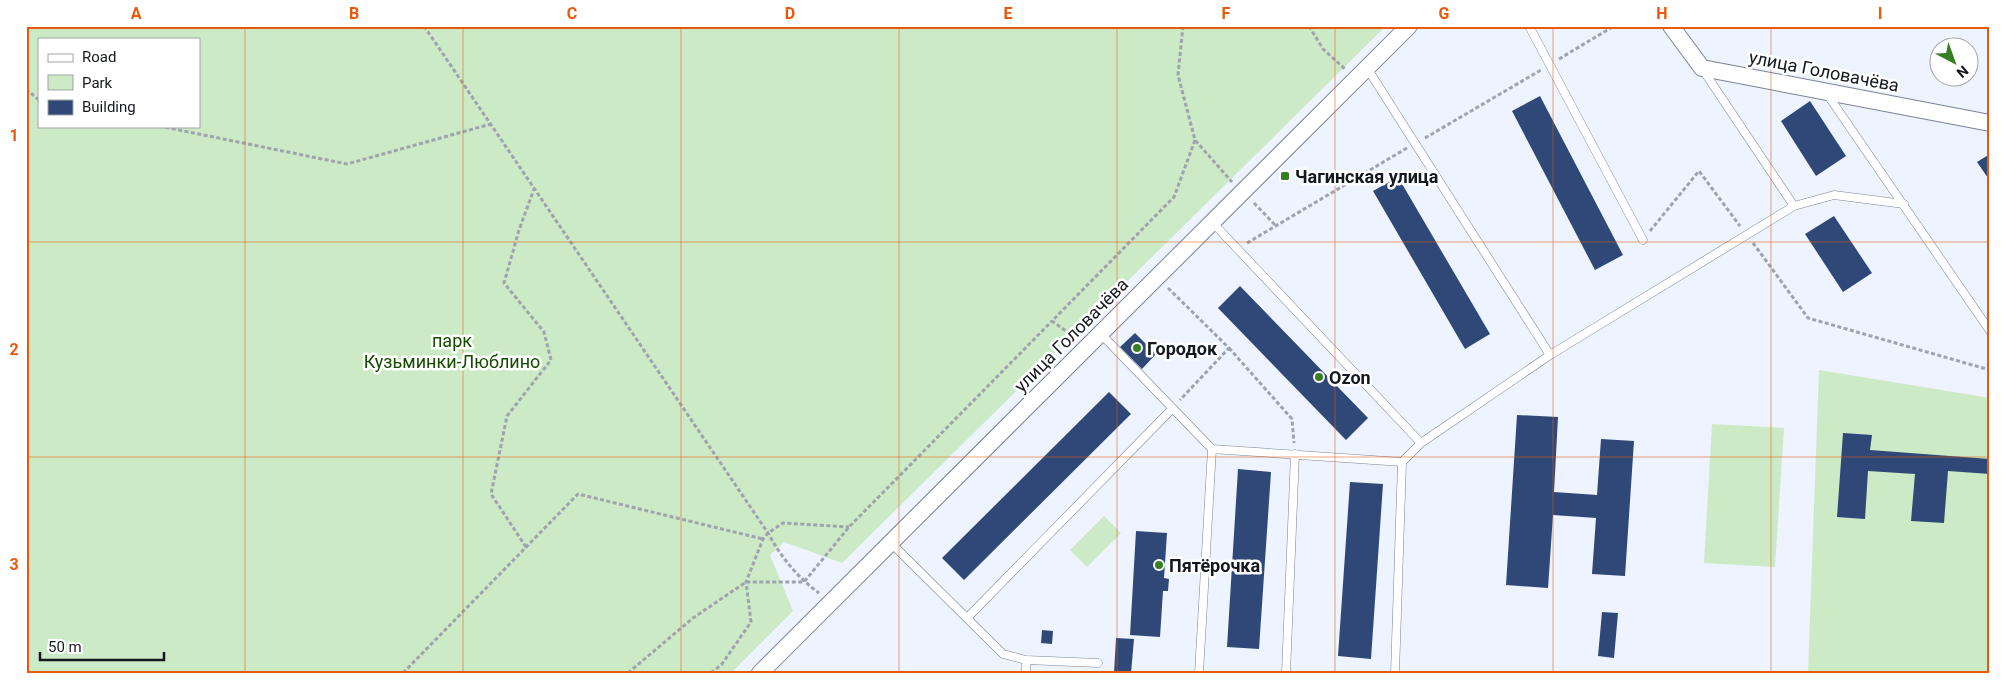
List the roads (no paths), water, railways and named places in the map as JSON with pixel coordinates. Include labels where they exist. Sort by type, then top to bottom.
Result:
[{"type":"street","name":"улица Головачёва","points":[[760,673],[1212,222],[1248,196],[1362,73],[1409,26]]},
{"type":"street","points":[[1671,26],[1702,68]]},
{"type":"street","name":"улица Головачёва","points":[[1702,68],[1990,123]]},
{"type":"lane","points":[[1529,26],[1551,64],[1643,240]]},
{"type":"lane","points":[[1702,68],[1794,206]]},
{"type":"lane","points":[[1362,73],[1415,144],[1550,355]]},
{"type":"lane","points":[[1826,92],[1990,332]]},
{"type":"lane","points":[[1395,673],[1402,462],[1421,443],[1550,355],[1794,206],[1834,195],[1904,204]]},
{"type":"lane","points":[[1212,222],[1421,443]]},
{"type":"lane","points":[[1101,334],[1212,449],[1402,462]]},
{"type":"lane","points":[[968,617],[1172,408]]},
{"type":"lane","points":[[1199,673],[1212,449]]},
{"type":"lane","points":[[1286,673],[1295,454]]},
{"type":"lane","points":[[891,543],[968,617],[1003,654],[1026,660],[1098,663]]},
{"type":"lane","points":[[1026,660],[1026,673]]},
{"type":"place","name":"Чагинская улица","points":[[1285,176]]},
{"type":"place","name":"Городок","points":[[1137,348]]},
{"type":"place","name":"Ozon","points":[[1319,377]]},
{"type":"place","name":"Пятёрочка","points":[[1159,565]]},
{"type":"park label","name":"парк Кузьминки-Люблино","points":[[452,350]]}]
